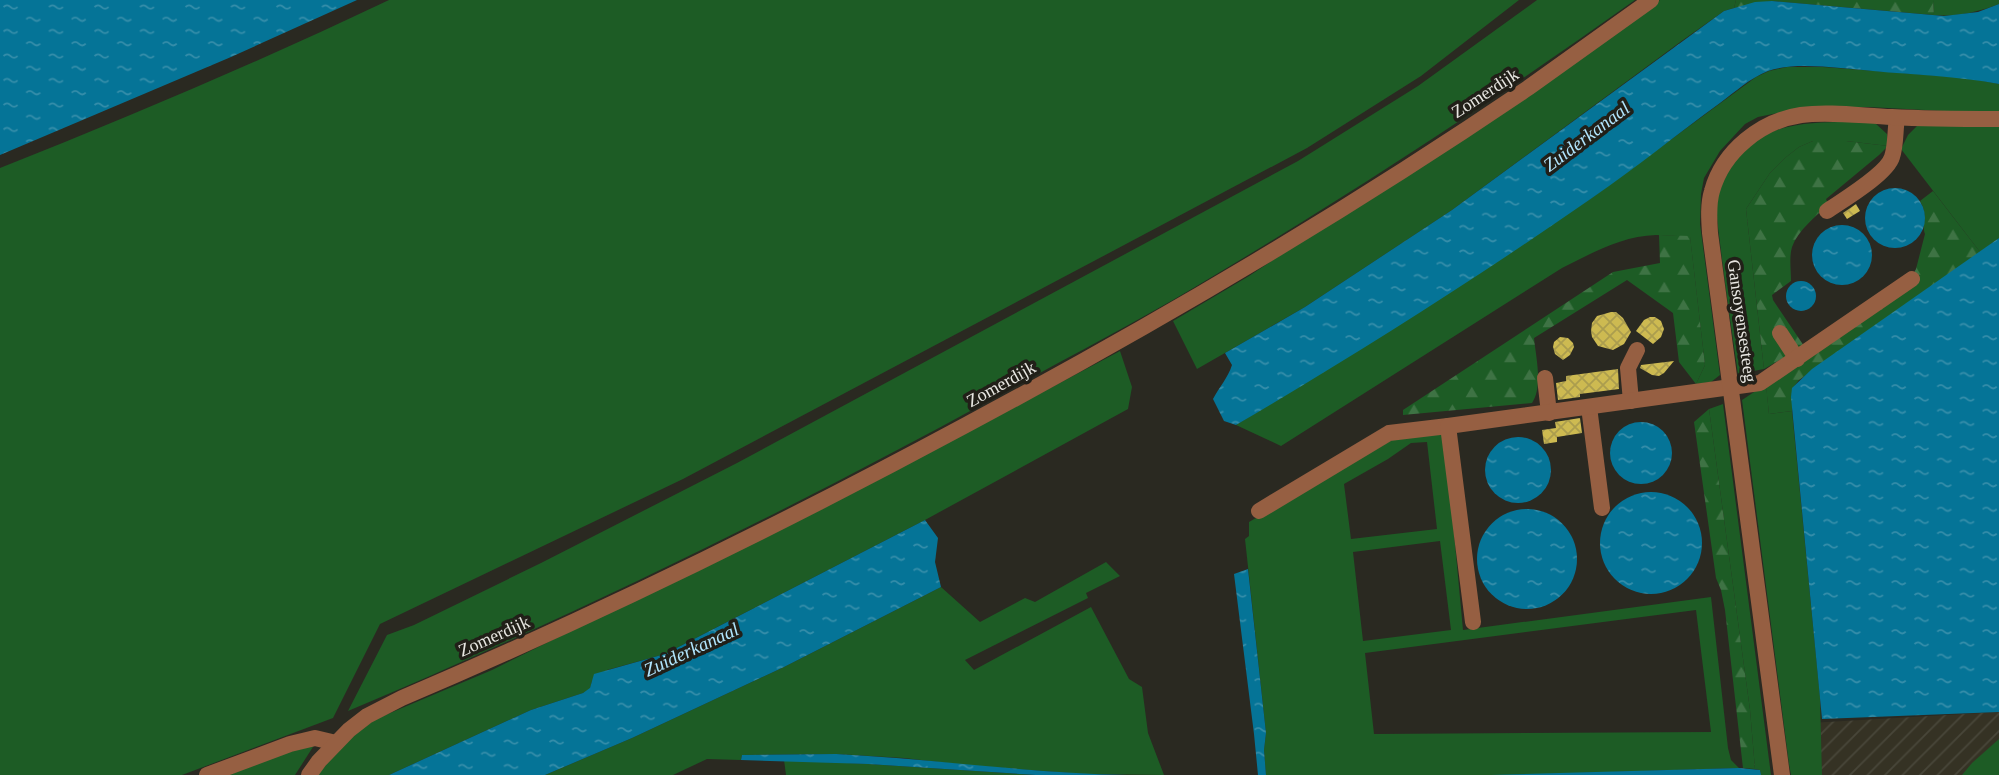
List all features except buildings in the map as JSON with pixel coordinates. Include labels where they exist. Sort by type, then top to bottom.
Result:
[{"type":"street","name":"Zomerdijk","points":[[309,775],[336,743],[367,716],[638,592],[824,501],[1023,395],[1212,288],[1413,164],[1527,88],[1651,0]]},
{"type":"street","name":"Gansoyensesteeg","points":[[1783,775],[1708,215],[1711,191],[1721,168],[1741,145],[1762,128],[1781,120],[1815,114],[1999,119]]},
{"type":"street","points":[[1827,211],[1879,175],[1889,164],[1893,156],[1897,117]]},
{"type":"street","points":[[1259,511],[1389,433],[1760,383],[1912,279]]},
{"type":"street","points":[[1780,333],[1797,359]]},
{"type":"street","points":[[1632,401],[1628,368],[1637,351]]},
{"type":"street","points":[[1545,378],[1549,412]]},
{"type":"street","points":[[1589,407],[1602,508]]},
{"type":"street","points":[[1448,426],[1473,622]]},
{"type":"street","points":[[207,775],[290,744],[315,738],[336,743]]},
{"type":"shaded area","points":[[1999,712],[1999,775],[1799,775],[1793,724]]},
{"type":"green space","points":[[389,0],[1519,0],[1421,76],[1307,148],[683,479],[380,624],[333,718],[182,775],[0,775],[0,168],[196,87]]},
{"type":"green space","points":[[1537,0],[1635,0],[1362,184],[1120,330],[915,441],[675,563],[513,639],[348,711],[387,635],[414,625],[541,563],[737,463],[1298,161],[1418,86]]},
{"type":"green space","points":[[1660,0],[1736,0],[1734,8],[1724,11],[1683,40],[1452,210],[1305,307],[1197,369],[1173,321],[1249,276]]},
{"type":"green space","points":[[1736,0],[1933,0],[1934,15],[1772,1],[1734,8]]},
{"type":"green space","points":[[1933,0],[1999,0],[1999,4],[1967,13],[1934,15]]},
{"type":"green space","points":[[1787,67],[1823,67],[1968,78],[1999,84],[1999,114],[1869,107],[1801,108],[1758,117],[1745,124],[1720,151],[1704,178],[1701,194],[1700,224],[1720,375],[1711,382],[1696,384],[1705,365],[1690,237],[1643,236],[1608,246],[1562,268],[1281,446],[1236,425],[1409,318],[1593,197],[1756,77]]},
{"type":"green space","points":[[1875,123],[1887,134],[1888,146],[1846,141],[1813,141],[1799,147],[1770,173],[1746,209],[1764,369],[1738,374],[1717,218],[1720,186],[1734,162],[1747,148],[1771,132],[1804,124]]},
{"type":"green space","points":[[1918,125],[1999,127],[1999,238],[1980,252],[1901,149],[1908,135]]},
{"type":"green space","points":[[1813,141],[1846,141],[1888,146],[1826,199],[1828,204],[1795,241],[1791,255],[1791,281],[1772,295],[1804,346],[1764,369],[1746,209],[1770,173],[1799,147]]},
{"type":"green space","points":[[1933,191],[1980,252],[1799,380],[1792,389],[1792,411],[1769,414],[1766,386],[1909,282],[1916,269],[1925,234],[1924,211],[1920,201]]},
{"type":"green space","points":[[1659,235],[1690,236],[1705,365],[1696,384],[1679,362],[1673,313],[1627,280],[1534,338],[1538,380],[1532,403],[1403,415],[1403,410],[1613,272],[1660,263]]},
{"type":"green space","points":[[1120,351],[1132,387],[1128,409],[925,520],[665,654],[607,670],[592,681],[590,689],[583,693],[531,710],[389,775],[316,775],[354,734],[376,719],[492,670],[905,465]]},
{"type":"green space","points":[[1766,384],[1769,414],[1792,411],[1820,697],[1822,775],[1791,775],[1789,764],[1742,400]]},
{"type":"green space","points":[[1723,404],[1771,775],[1761,775],[1760,770],[1755,769],[1750,710],[1709,409]]},
{"type":"green space","points":[[1709,409],[1750,710],[1755,769],[1743,768],[1725,610],[1716,578],[1694,422]]},
{"type":"green space","points":[[1444,426],[1463,630],[1711,597],[1728,748],[1731,760],[1739,768],[1513,775],[1266,775],[1266,733],[1245,539],[1249,536],[1249,522],[1413,428]],"holes":[[[1427,442],[1437,529],[1351,539],[1344,484],[1411,443]],[[1440,541],[1451,630],[1363,641],[1353,552]],[[1696,610],[1711,732],[1374,734],[1365,653]]]},
{"type":"green space","points":[[1106,562],[1120,576],[1086,593],[1088,598],[965,660],[974,670],[1091,607],[1129,679],[1142,687],[1148,733],[1164,775],[1084,774],[836,754],[742,755],[741,760],[707,759],[673,775],[545,775],[632,738],[784,667],[941,587],[980,622],[1025,598],[1035,602]]},
{"type":"green space","points":[[320,736],[295,775],[214,775]]},
{"type":"green space","points":[[1999,739],[1999,775],[1962,775],[1972,763]]},
{"type":"green space","points":[[784,760],[868,764],[1036,775],[786,775]]},
{"type":"water","points":[[0,0],[357,0],[231,57],[0,155]]},
{"type":"water","name":"Zuiderkanaal","points":[[1772,1],[1944,16],[1978,12],[1999,4],[1999,84],[1952,77],[1820,66],[1792,66],[1768,71],[1755,77],[1608,187],[1461,286],[1236,425],[1224,421],[1213,399],[1232,365],[1225,353],[1305,307],[1452,210],[1724,11],[1755,2]]},
{"type":"water","points":[[1889,188],[1901,188],[1920,201],[1925,218],[1923,230],[1912,243],[1901,248],[1889,248],[1870,235],[1865,224],[1865,212],[1878,193]]},
{"type":"water","points":[[1836,225],[1848,225],[1867,238],[1872,255],[1870,267],[1859,280],[1848,285],[1836,285],[1817,272],[1812,261],[1812,249],[1825,230]]},
{"type":"water","points":[[1999,238],[1999,712],[1822,719],[1792,388],[1812,369]]},
{"type":"water","points":[[1801,281],[1812,285],[1816,296],[1812,307],[1801,311],[1790,307],[1786,296],[1790,285]]},
{"type":"water","points":[[1635,422],[1647,422],[1663,431],[1670,441],[1670,465],[1663,475],[1647,484],[1635,484],[1624,479],[1615,470],[1610,459],[1610,447],[1615,436],[1624,427]]},
{"type":"water","points":[[1518,437],[1541,447],[1551,470],[1541,493],[1518,503],[1495,493],[1485,470],[1495,447]]},
{"type":"water","points":[[1651,492],[1670,496],[1687,507],[1698,524],[1702,543],[1698,562],[1687,579],[1670,590],[1651,594],[1632,590],[1615,579],[1604,562],[1600,543],[1604,524],[1615,507],[1632,496]]},
{"type":"water","points":[[1527,509],[1546,512],[1563,523],[1574,540],[1577,559],[1574,578],[1563,595],[1546,606],[1527,609],[1508,606],[1491,595],[1480,578],[1477,559],[1480,540],[1491,523],[1508,512]]},
{"type":"water","name":"Zuiderkanaal","points":[[925,520],[938,538],[935,562],[941,587],[784,667],[632,738],[545,775],[389,775],[531,710],[583,693],[590,688],[594,674],[665,654]]},
{"type":"water","points":[[1248,569],[1266,733],[1266,775],[1258,775],[1234,574]]},
{"type":"water","points":[[836,754],[1054,772],[1127,775],[1036,775],[868,764],[741,760],[742,755]]},
{"type":"water","points":[[1739,768],[1760,770],[1761,775],[1491,775]]}]
